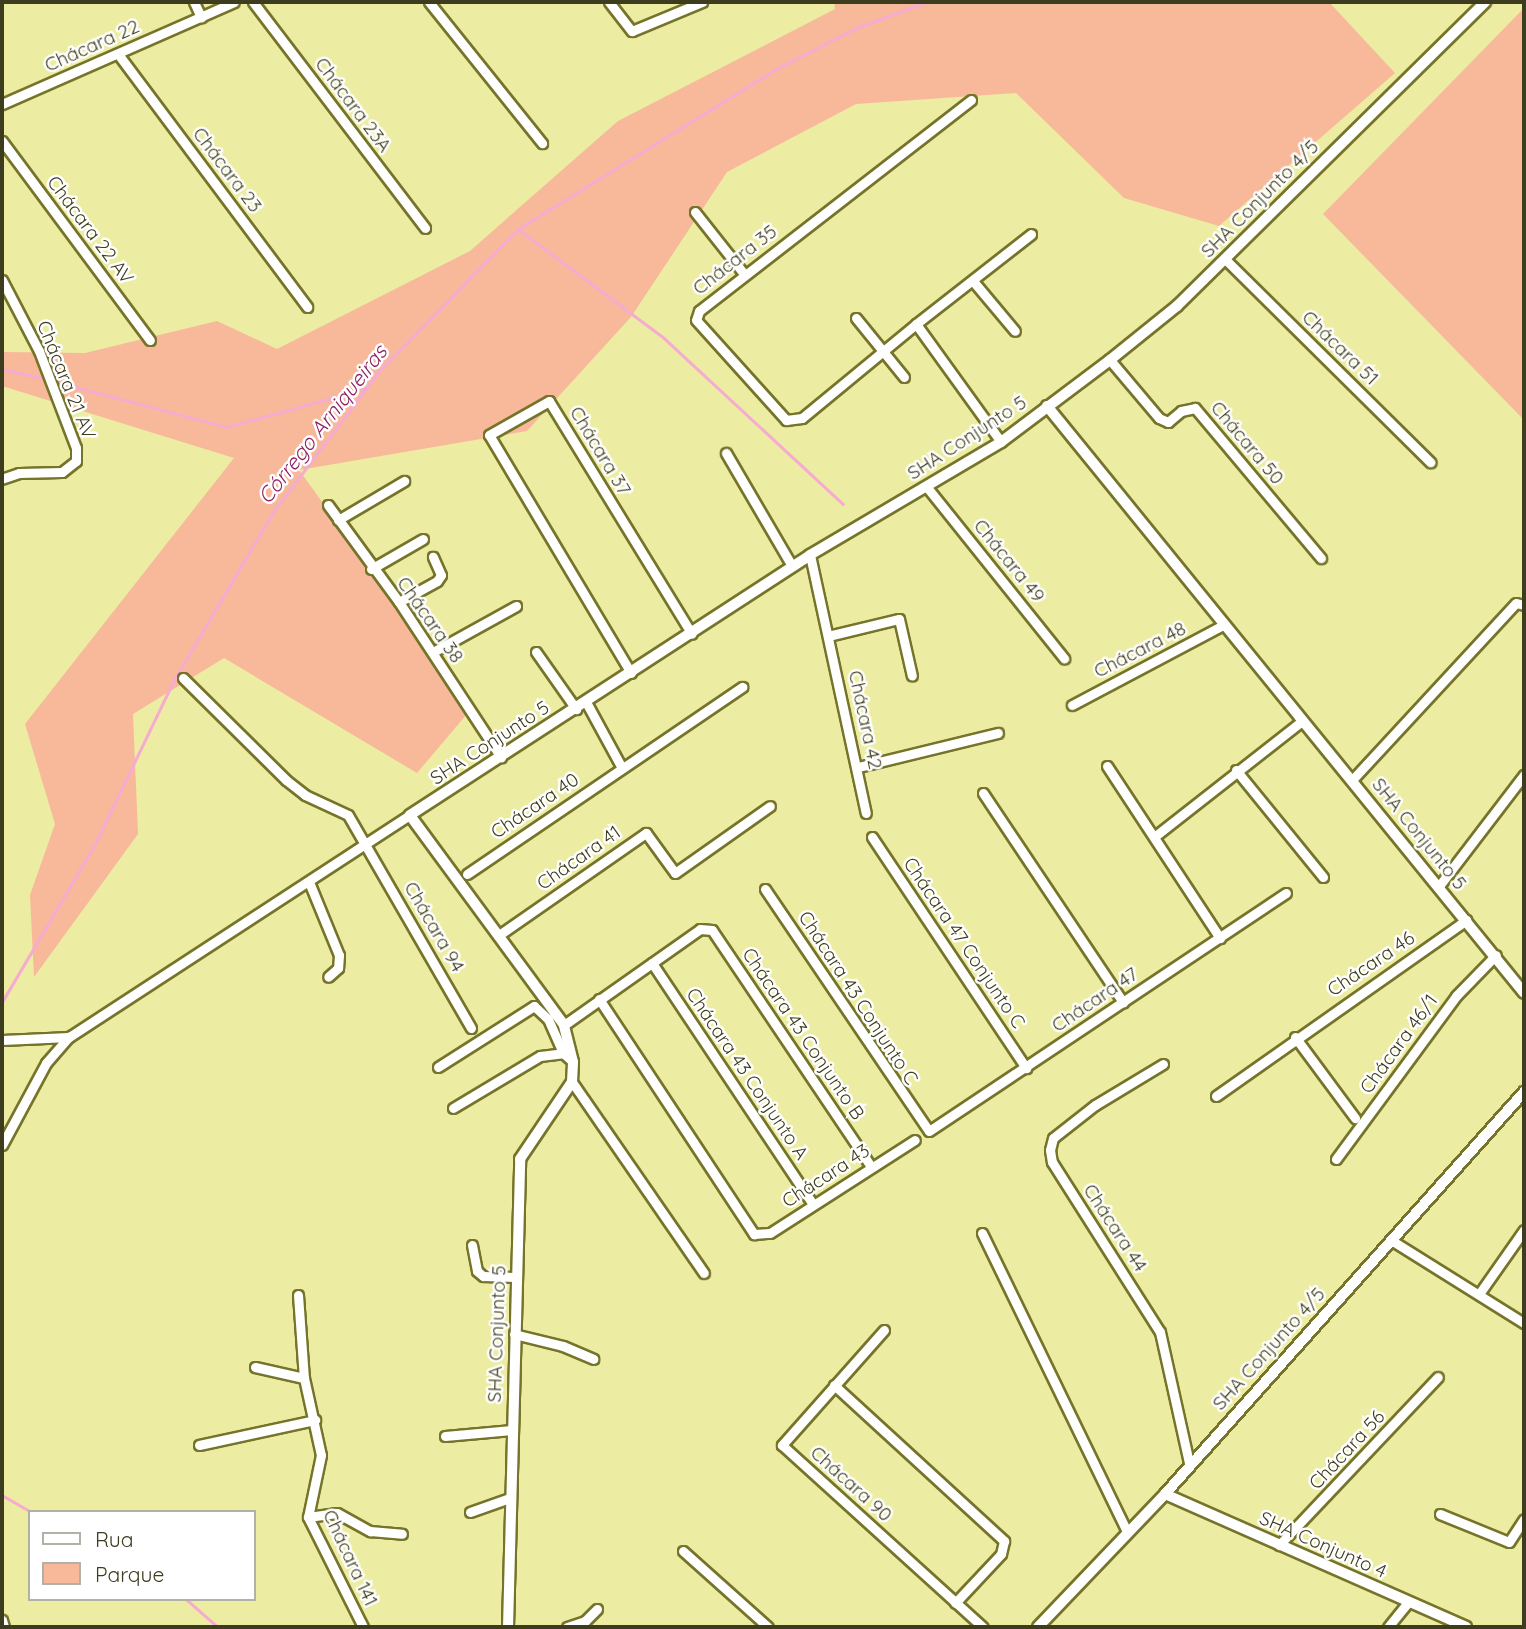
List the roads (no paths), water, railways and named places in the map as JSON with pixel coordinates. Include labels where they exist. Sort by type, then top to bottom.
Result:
[{"type":"street","points":[[194,2],[201,16]]},
{"type":"street","name":"Chácara 22","points":[[2,104],[234,2]]},
{"type":"street","name":"Chácara 23A","points":[[253,2],[425,228]]},
{"type":"street","points":[[429,2],[542,143]]},
{"type":"street","points":[[609,2],[632,31],[702,2]]},
{"type":"street","name":"SHA Conjunto 4/5","points":[[1047,407],[1164,318],[1485,2]]},
{"type":"street","name":"Chácara 23","points":[[118,54],[307,307]]},
{"type":"street","name":"Chácara 35","points":[[971,100],[699,311],[696,320],[786,421],[802,418],[1031,234]]},
{"type":"street","name":"Chácara 22 AV","points":[[2,141],[150,340]]},
{"type":"street","points":[[695,212],[745,275]]},
{"type":"street","name":"Chácara 51","points":[[1225,259],[1430,462]]},
{"type":"street","name":"Chácara 21 AV","points":[[2,280],[39,351],[76,448],[76,461],[62,472],[19,472],[2,479]]},
{"type":"street","points":[[973,281],[1015,331]]},
{"type":"street","points":[[856,318],[905,377]]},
{"type":"street","points":[[916,324],[1002,442]]},
{"type":"street","name":"Chácara 50","points":[[1110,360],[1164,421],[1195,408],[1321,558]]},
{"type":"street","name":"Chácara 37","points":[[631,673],[489,435],[549,401],[692,634]]},
{"type":"street","name":"SHA Conjunto 5","points":[[69,1037],[692,634],[792,566],[1002,442],[1047,407],[1496,955],[1524,993]]},
{"type":"street","points":[[726,453],[792,566]]},
{"type":"street","points":[[338,520],[404,481]]},
{"type":"street","name":"Chácara 49","points":[[926,486],[1064,658]]},
{"type":"street","name":"Chácara 38","points":[[328,505],[371,569],[399,602],[501,757]]},
{"type":"street","points":[[371,569],[423,539]]},
{"type":"street","name":"Chácara 42","points":[[810,555],[866,813]]},
{"type":"street","points":[[399,602],[437,581],[441,575],[433,557]]},
{"type":"street","points":[[1352,780],[1516,603],[1524,605]]},
{"type":"street","points":[[433,652],[516,606]]},
{"type":"street","points":[[828,636],[899,619],[912,676]]},
{"type":"street","name":"Chácara 48","points":[[1072,705],[1223,625]]},
{"type":"street","points":[[536,652],[576,709]]},
{"type":"street","name":"Chácara 94","points":[[183,678],[305,796],[348,815],[471,1028]]},
{"type":"street","name":"Chácara 40","points":[[467,873],[742,687]]},
{"type":"street","points":[[586,702],[622,768]]},
{"type":"street","points":[[1154,837],[1236,770],[1303,721]]},
{"type":"street","points":[[858,767],[998,733]]},
{"type":"street","points":[[1107,766],[1220,937]]},
{"type":"street","points":[[1236,770],[1323,877]]},
{"type":"street","points":[[1439,886],[1524,775]]},
{"type":"street","points":[[983,793],[1123,1002]]},
{"type":"street","name":"Chácara 41","points":[[499,935],[646,833],[674,873],[770,806]]},
{"type":"street","points":[[410,815],[564,1025],[573,1062],[572,1082],[704,1273]]},
{"type":"street","name":"Chácara 47 Conjunto C","points":[[872,837],[1026,1068]]},
{"type":"street","points":[[309,882],[339,955],[338,968],[328,978]]},
{"type":"street","name":"Chácara 43 Conjunto C","points":[[765,889],[923,1128]]},
{"type":"street","name":"Chácara 47","points":[[923,1128],[933,1130],[1286,893]]},
{"type":"street","name":"Chácara 46","points":[[1216,1096],[1295,1037],[1466,920]]},
{"type":"street","name":"Chácara 43 Conjunto B","points":[[652,963],[700,929],[712,930],[871,1167]]},
{"type":"street","name":"Chácara 46/1","points":[[1336,1158],[1456,996],[1496,955]]},
{"type":"street","points":[[564,1025],[652,963]]},
{"type":"street","name":"Chácara 43 Conjunto A","points":[[652,963],[813,1204]]},
{"type":"street","name":"Chácara 43","points":[[599,999],[754,1234],[770,1233],[915,1140]]},
{"type":"street","points":[[438,1067],[534,1006],[548,1019],[563,1053],[573,1062]]},
{"type":"street","points":[[2,1040],[69,1037]]},
{"type":"street","points":[[2,1145],[35,1082],[69,1037]]},
{"type":"street","points":[[1295,1037],[1355,1118]]},
{"type":"street","points":[[453,1108],[540,1056],[563,1053]]},
{"type":"street","name":"Chácara 44","points":[[1163,1064],[1095,1105],[1053,1138],[1050,1150],[1052,1162],[1160,1332],[1189,1463]]},
{"type":"street","name":"SHA Conjunto 5","points":[[508,1627],[520,1159],[572,1082]]},
{"type":"street","name":"SHA Conjunto 4/5","points":[[1038,1627],[1165,1494],[1189,1463],[1524,1092]]},
{"type":"street","points":[[1479,1294],[1524,1230]]},
{"type":"street","points":[[982,1233],[1127,1532]]},
{"type":"street","points":[[1391,1240],[1524,1323]]},
{"type":"street","points":[[472,1245],[477,1271],[483,1276],[515,1278]]},
{"type":"street","name":"Chácara 141","points":[[298,1295],[304,1378],[321,1455],[308,1517],[363,1627]]},
{"type":"street","name":"Chácara 90","points":[[884,1330],[782,1445],[983,1627]]},
{"type":"street","points":[[514,1334],[563,1346],[593,1359]]},
{"type":"street","points":[[254,1367],[304,1378]]},
{"type":"street","name":"Chácara 56","points":[[1279,1545],[1438,1377]]},
{"type":"street","points":[[834,1385],[1004,1541],[1002,1554],[955,1603]]},
{"type":"street","points":[[199,1445],[315,1420]]},
{"type":"street","points":[[445,1436],[512,1430]]},
{"type":"street","name":"SHA Conjunto 4","points":[[1165,1494],[1466,1627]]},
{"type":"street","points":[[470,1512],[510,1498]]},
{"type":"street","points":[[308,1517],[337,1513],[370,1531],[402,1535]]},
{"type":"street","points":[[1440,1514],[1509,1542],[1524,1519]]},
{"type":"street","points":[[683,1550],[768,1627]]},
{"type":"street","points":[[1388,1627],[1408,1602]]},
{"type":"street","points":[[567,1627],[585,1621],[597,1609]]},
{"type":"street","points":[[2,1620],[4,1627]]},
{"type":"waterway","name":"Córrego Arniqueiras","points":[[2,1002],[95,844],[174,680],[273,512],[380,370],[518,229],[774,70],[856,28],[926,2]]},
{"type":"waterway","points":[[518,229],[664,338],[843,504]]},
{"type":"waterway","points":[[2,369],[46,379]]},
{"type":"waterway","points":[[53,381],[227,427],[364,389]]},
{"type":"waterway","points":[[2,1495],[28,1510]]},
{"type":"waterway","points":[[188,1601],[218,1627]]}]
